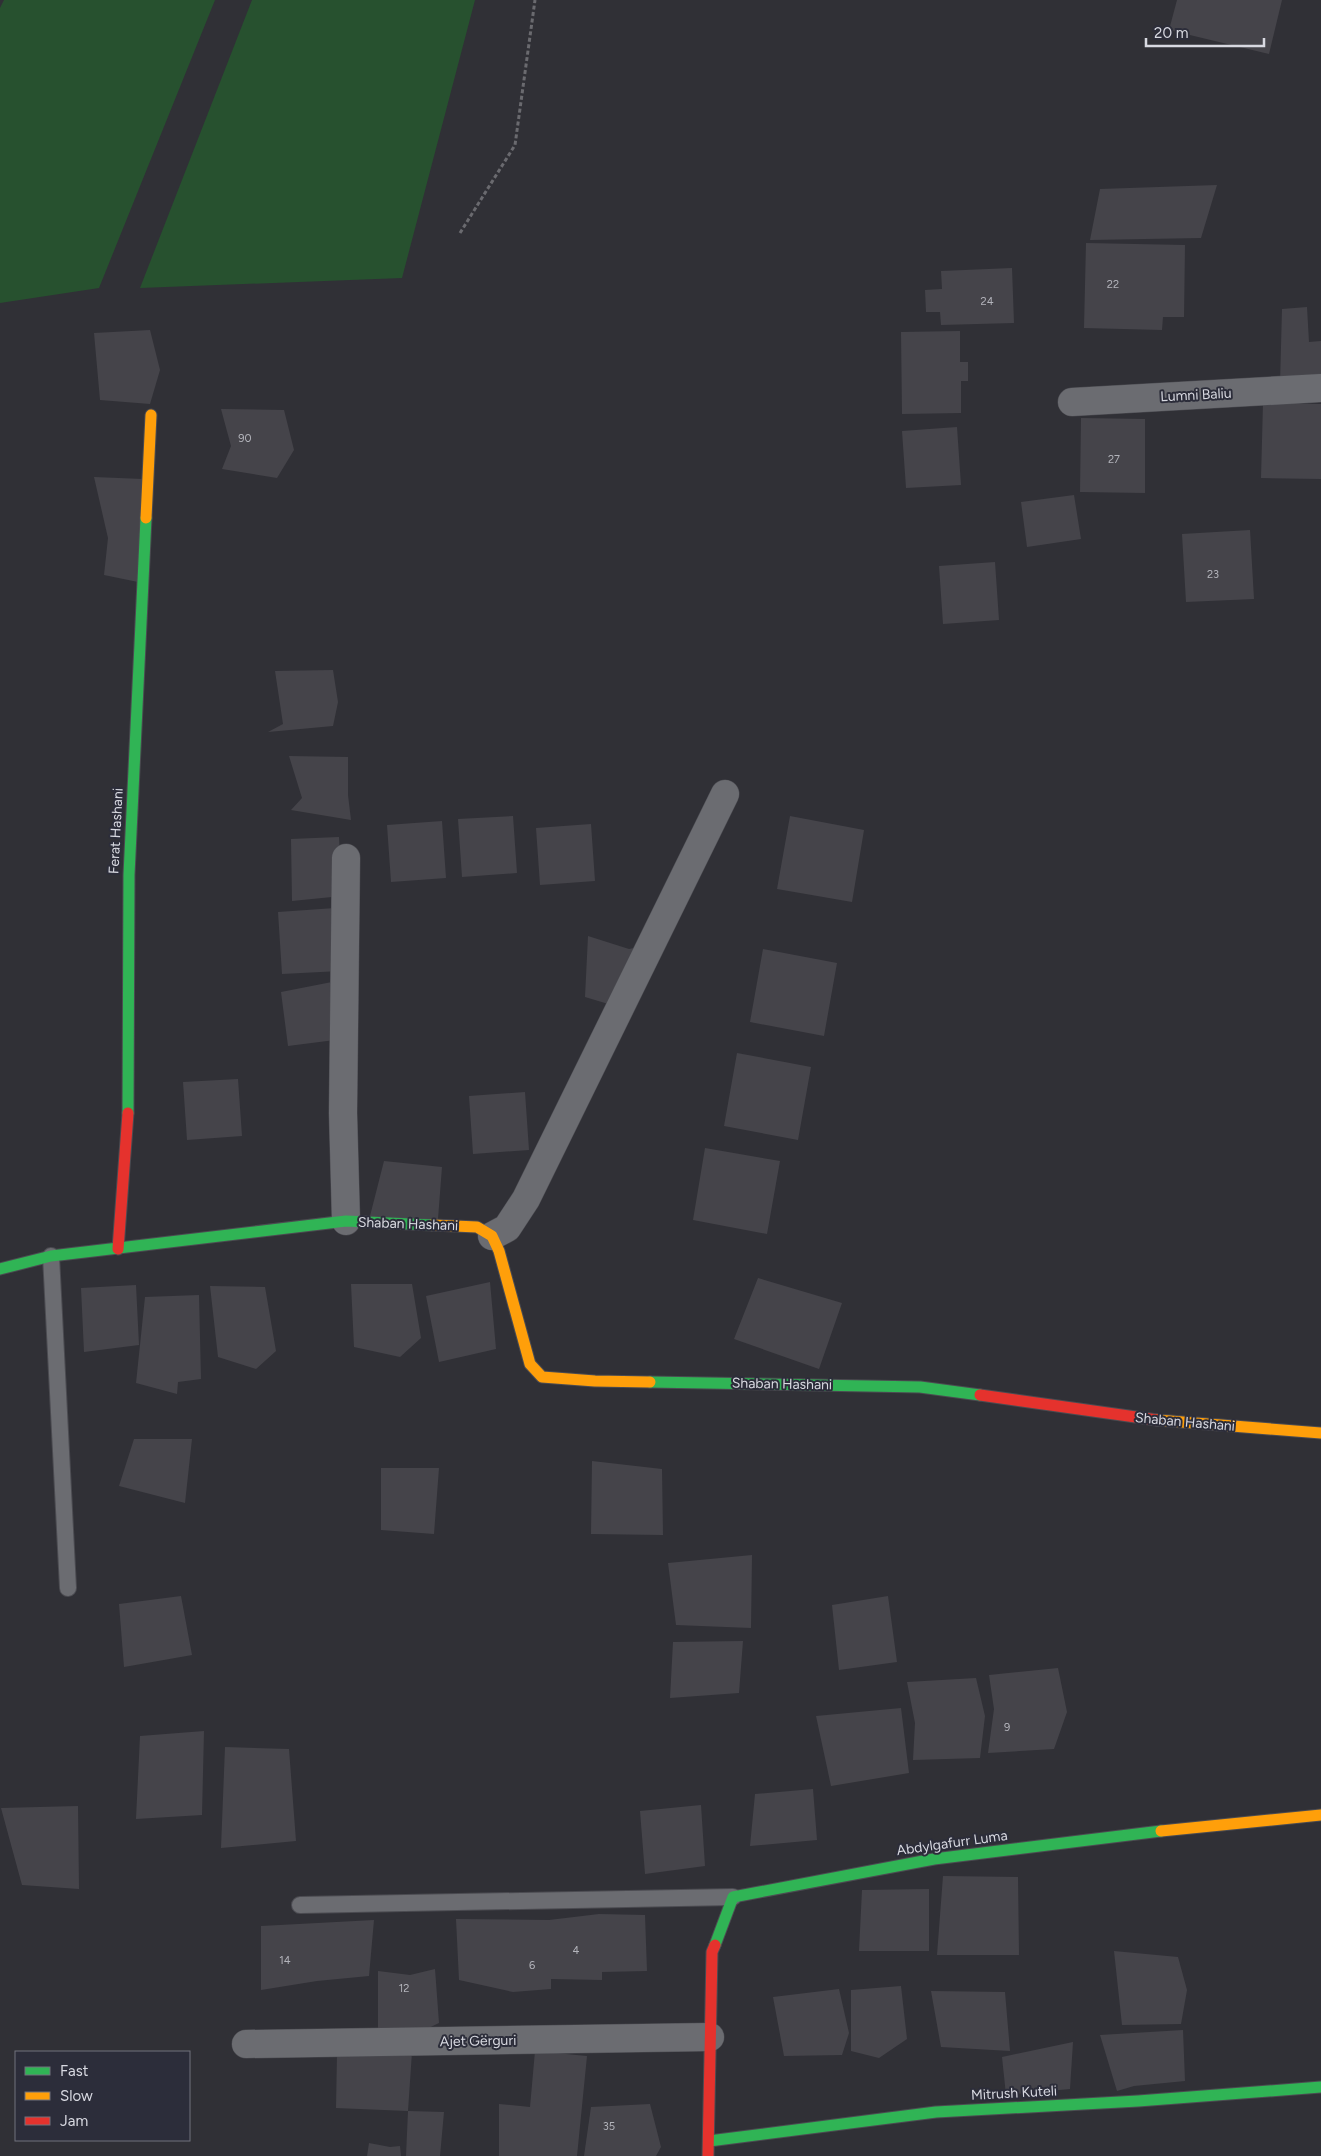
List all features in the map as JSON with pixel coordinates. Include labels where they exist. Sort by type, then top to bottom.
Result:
[{"type":"street","name":"Lumni Baliu","points":[[1072,402],[1321,388]]},
{"type":"street","name":"Ferat Hashani","points":[[118,1249],[129,1103],[129,875],[151,415]]},
{"type":"street","points":[[492,1236],[507,1228],[526,1199],[725,794]]},
{"type":"street","name":"Shaban Hashani","points":[[346,858],[343,1113],[346,1221]]},
{"type":"street","name":"Shaban Hashani","points":[[0,1269],[51,1256],[346,1221],[478,1226],[492,1236],[499,1251],[530,1364],[542,1378],[920,1387],[1153,1420],[1321,1433]]},
{"type":"street","name":"Abdylgafurr Luma","points":[[733,1897],[934,1859],[1167,1830],[1321,1815]]},
{"type":"street","points":[[708,2156],[712,1952],[733,1897]]},
{"type":"street","name":"Ajet Gërguri","points":[[246,2044],[710,2037]]},
{"type":"street","name":"Mitrush Kuteli","points":[[709,2141],[936,2112],[1138,2101],[1321,2087]]},
{"type":"lane","points":[[51,1256],[68,1588]]},
{"type":"lane","points":[[300,1905],[733,1897]]},
{"type":"path","points":[[460,233],[515,145],[535,0]]},
{"type":"green space","points":[[4,0],[215,0],[99,288],[0,303],[0,8]]},
{"type":"green space","points":[[252,0],[475,0],[402,278],[140,288]]},
{"type":"building","points":[[1177,0],[1282,0],[1269,54],[1169,30]]},
{"type":"building","points":[[1217,185],[1201,238],[1090,240],[1100,189]]},
{"type":"building","points":[[1086,243],[1185,245],[1184,317],[1163,317],[1162,330],[1084,328]]},
{"type":"building","points":[[1012,268],[1014,323],[941,325],[940,312],[926,312],[925,290],[942,289],[941,271]]},
{"type":"building","points":[[1307,307],[1309,342],[1321,341],[1321,382],[1280,384],[1282,309]]},
{"type":"building","points":[[150,330],[160,370],[150,404],[100,400],[94,333]]},
{"type":"building","points":[[960,331],[960,362],[968,362],[968,381],[961,381],[961,413],[902,414],[901,332]]},
{"type":"building","points":[[1263,403],[1321,404],[1321,479],[1261,478]]},
{"type":"building","points":[[221,409],[284,410],[294,450],[277,478],[222,469],[231,446]]},
{"type":"building","points":[[1081,418],[1145,419],[1145,493],[1080,492]]},
{"type":"building","points":[[957,427],[961,485],[906,488],[902,431]]},
{"type":"building","points":[[94,477],[143,479],[138,582],[104,575],[108,538]]},
{"type":"building","points":[[1074,495],[1081,539],[1027,547],[1021,502]]},
{"type":"building","points":[[1250,530],[1254,599],[1186,602],[1182,534]]},
{"type":"building","points":[[995,562],[999,620],[943,624],[939,566]]},
{"type":"building","points":[[333,670],[338,702],[333,726],[268,732],[283,724],[275,671]]},
{"type":"building","points":[[289,756],[348,757],[348,795],[351,820],[291,810],[302,798]]},
{"type":"building","points":[[513,816],[517,873],[462,877],[458,819]]},
{"type":"building","points":[[790,816],[864,830],[852,902],[777,889]]},
{"type":"building","points":[[442,821],[446,878],[391,882],[387,825]]},
{"type":"building","points":[[591,824],[595,881],[540,885],[536,828]]},
{"type":"building","points":[[339,837],[342,896],[292,901],[291,839]]},
{"type":"building","points":[[335,908],[340,971],[282,974],[278,912]]},
{"type":"building","points":[[588,936],[629,949],[644,946],[615,1006],[585,997]]},
{"type":"building","points":[[763,949],[837,963],[824,1036],[750,1022]]},
{"type":"building","points":[[337,981],[335,1040],[288,1046],[281,992]]},
{"type":"building","points":[[737,1053],[811,1067],[798,1140],[724,1126]]},
{"type":"building","points":[[238,1079],[242,1136],[187,1140],[183,1082]]},
{"type":"building","points":[[525,1092],[529,1150],[473,1154],[469,1096]]},
{"type":"building","points":[[705,1148],[780,1161],[767,1234],[693,1220]]},
{"type":"building","points":[[384,1161],[442,1167],[438,1219],[370,1216]]},
{"type":"building","points":[[758,1278],[842,1303],[819,1369],[734,1339]]},
{"type":"building","points":[[490,1282],[496,1349],[439,1362],[426,1296]]},
{"type":"building","points":[[351,1284],[412,1284],[421,1338],[400,1357],[354,1347]]},
{"type":"building","points":[[136,1285],[139,1345],[84,1352],[81,1288]]},
{"type":"building","points":[[210,1286],[265,1287],[276,1351],[256,1369],[218,1357]]},
{"type":"building","points":[[199,1295],[201,1379],[178,1382],[177,1394],[136,1383],[145,1297]]},
{"type":"building","points":[[134,1439],[192,1439],[185,1503],[119,1486]]},
{"type":"building","points":[[592,1461],[662,1469],[663,1535],[591,1534]]},
{"type":"building","points":[[381,1468],[439,1468],[434,1534],[381,1530]]},
{"type":"building","points":[[752,1555],[751,1628],[676,1625],[668,1563]]},
{"type":"building","points":[[181,1596],[192,1655],[124,1667],[119,1604]]},
{"type":"building","points":[[888,1596],[897,1662],[839,1670],[832,1605]]},
{"type":"building","points":[[743,1641],[739,1693],[670,1698],[673,1642]]},
{"type":"building","points":[[1058,1668],[1067,1712],[1054,1749],[988,1753],[994,1709],[989,1675]]},
{"type":"building","points":[[976,1678],[985,1716],[980,1758],[913,1760],[915,1723],[907,1682]]},
{"type":"building","points":[[901,1708],[909,1773],[831,1786],[816,1716]]},
{"type":"building","points":[[204,1731],[202,1815],[136,1819],[140,1736]]},
{"type":"building","points":[[225,1747],[289,1749],[296,1841],[221,1848]]},
{"type":"building","points":[[813,1789],[817,1840],[750,1846],[755,1794]]},
{"type":"building","points":[[701,1805],[705,1866],[645,1874],[640,1811]]},
{"type":"building","points":[[78,1806],[79,1889],[22,1885],[1,1808]]},
{"type":"building","points":[[943,1876],[1018,1877],[1019,1955],[937,1955]]},
{"type":"building","points":[[929,1889],[929,1951],[859,1951],[862,1890]]},
{"type":"building","points":[[599,1914],[645,1915],[647,1971],[602,1972],[602,1980],[551,1979],[551,1989],[513,1992],[459,1980],[456,1919],[549,1920]]},
{"type":"building","points":[[374,1920],[369,1976],[317,1981],[261,1990],[261,1926]]},
{"type":"building","points":[[1114,1951],[1178,1957],[1187,1990],[1181,2024],[1122,2025]]},
{"type":"building","points":[[435,1969],[439,2023],[416,2034],[378,2029],[378,1971],[410,1975]]},
{"type":"building","points":[[901,1986],[907,2039],[879,2058],[851,2051],[851,1990]]},
{"type":"building","points":[[839,1989],[849,2033],[842,2055],[784,2056],[773,1997]]},
{"type":"building","points":[[931,1991],[1005,1992],[1010,2051],[941,2047]]},
{"type":"building","points":[[1183,2030],[1185,2081],[1134,2086],[1117,2091],[1100,2035]]},
{"type":"building","points":[[1073,2042],[1070,2089],[1006,2095],[1002,2057]]},
{"type":"building","points":[[535,2051],[587,2056],[577,2156],[499,2156],[499,2104],[530,2107]]},
{"type":"building","points":[[412,2052],[408,2111],[336,2108],[337,2054]]},
{"type":"building","points":[[650,2104],[661,2147],[656,2156],[584,2156],[591,2107]]},
{"type":"building","points":[[408,2111],[444,2112],[440,2156],[406,2156]]},
{"type":"building","points":[[369,2143],[390,2147],[400,2146],[401,2156],[367,2156]]},
{"type":"traffic: fast","points":[[128,1113],[129,875],[146,518]]},
{"type":"traffic: fast","points":[[0,1269],[51,1256],[346,1221],[432,1225]]},
{"type":"traffic: fast","points":[[650,1382],[920,1387],[980,1395]]},
{"type":"traffic: fast","points":[[715,1945],[733,1897],[934,1859],[1161,1831]]},
{"type":"traffic: fast","points":[[709,2141],[936,2112],[1138,2101],[1321,2087]]},
{"type":"traffic: slow","points":[[146,518],[151,415]]},
{"type":"traffic: slow","points":[[432,1225],[477,1227],[492,1236],[499,1251],[530,1364],[542,1377],[595,1381],[650,1382]]},
{"type":"traffic: slow","points":[[1157,1420],[1321,1433]]},
{"type":"traffic: slow","points":[[1161,1831],[1321,1815]]},
{"type":"traffic: jam","points":[[118,1249],[128,1113]]},
{"type":"traffic: jam","points":[[980,1395],[1157,1420]]},
{"type":"traffic: jam","points":[[708,2156],[712,1952],[715,1945]]}]
